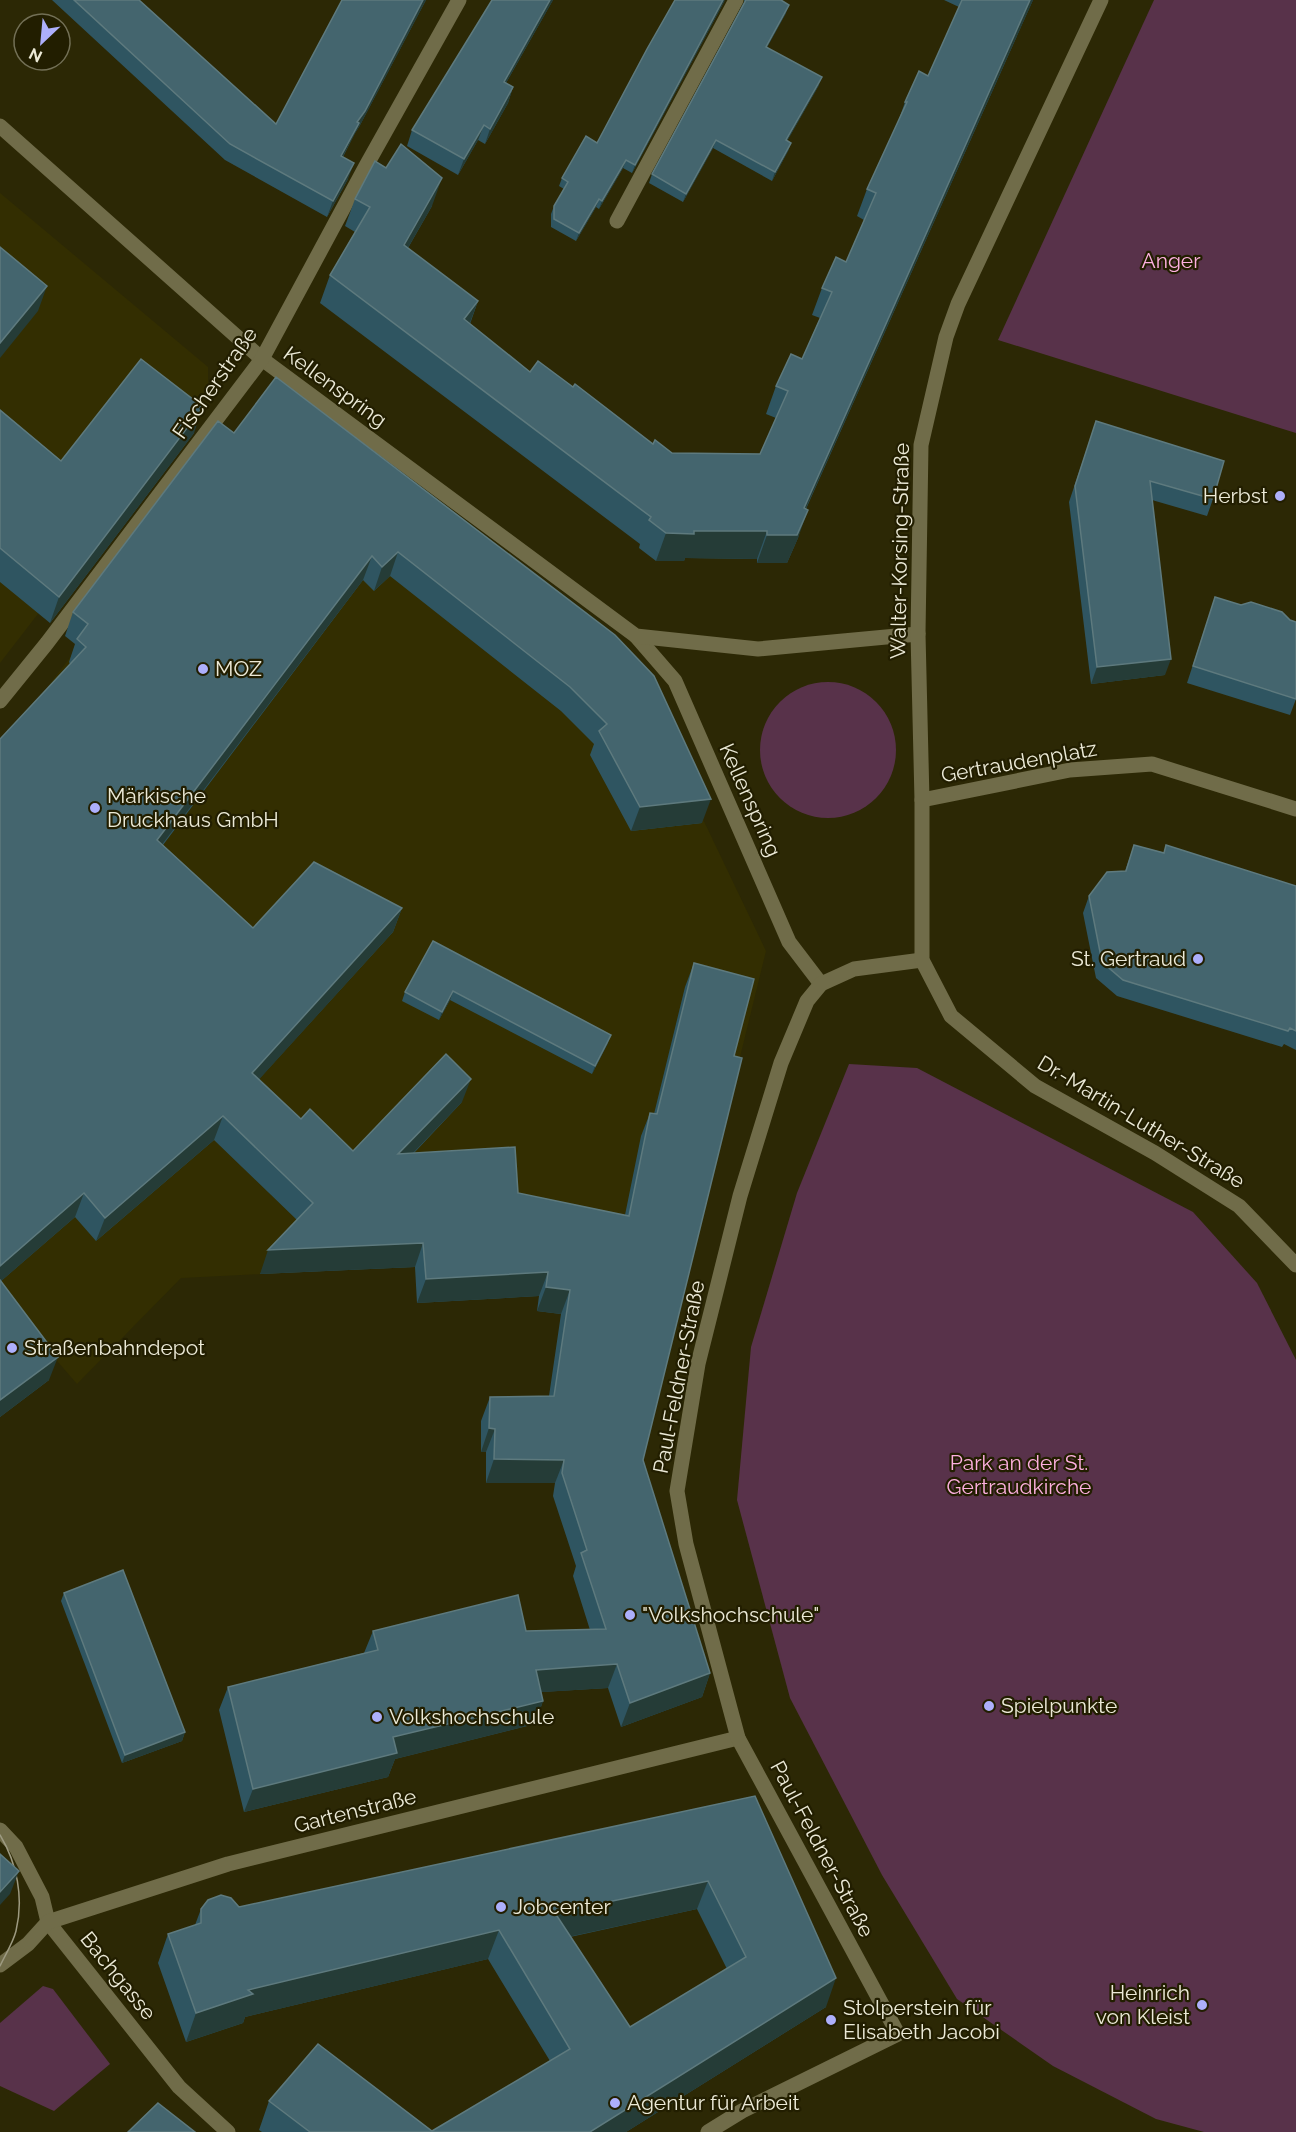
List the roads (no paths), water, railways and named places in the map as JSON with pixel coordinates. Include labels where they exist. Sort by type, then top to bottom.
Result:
[{"type":"street","name":"Fischerstraße","points":[[0,701],[47,643],[262,359],[459,0]]},
{"type":"street","points":[[617,221],[736,0]]},
{"type":"street","name":"Walter-Korsing-Straße","points":[[922,960],[922,800],[918,634],[921,445],[946,337],[958,304],[1101,0]]},
{"type":"street","name":"Kellenspring","points":[[0,126],[262,359],[636,636],[675,681],[789,942],[821,984]]},
{"type":"street","points":[[636,636],[758,649],[918,634]]},
{"type":"street","name":"Gertraudenplatz","points":[[922,800],[1070,770],[1152,764],[1296,809]]},
{"type":"street","points":[[821,984],[854,969],[922,960]]},
{"type":"street","name":"Dr.-Martin-Luther-Straße","points":[[922,960],[951,1016],[1035,1086],[1155,1153],[1239,1206],[1296,1265]]},
{"type":"street","name":"Paul-Feldner-Straße","points":[[708,2132],[742,2111],[898,2034],[738,1738],[686,1544],[677,1491],[698,1364],[740,1196],[781,1063],[807,1001],[821,984]]},
{"type":"street","name":"Gartenstraße","points":[[0,1965],[28,1944],[48,1922],[228,1864],[738,1738]]},
{"type":"street","name":"Bachgasse","points":[[0,1830],[16,1847],[42,1897],[48,1922],[179,2087],[228,2132]]},
{"type":"tram line","points":[[0,1835],[15,1869],[19,1894],[15,1935],[0,1966]]},
{"type":"place","name":"Herbst","points":[[1280,496]]},
{"type":"place","name":"MOZ","points":[[203,669]]},
{"type":"place","name":"Märkische Druckhaus GmbH","points":[[95,808]]},
{"type":"place","name":"St. Gertraud","points":[[1198,959]]},
{"type":"place","name":"Straßenbahndepot","points":[[12,1348]]},
{"type":"place","name":"\"Volkshochschule\"","points":[[630,1615]]},
{"type":"place","name":"Spielpunkte","points":[[989,1706]]},
{"type":"place","name":"Volkshochschule","points":[[377,1717]]},
{"type":"place","name":"Jobcenter","points":[[501,1907]]},
{"type":"place","name":"Heinrich von Kleist","points":[[1202,2005]]},
{"type":"place","name":"Stolperstein für Elisabeth Jacobi","points":[[831,2020]]},
{"type":"place","name":"Agentur für Arbeit","points":[[615,2103]]},
{"type":"park label","name":"Anger","points":[[1171,261]]},
{"type":"park label","name":"Park an der St. Gertraudkirche","points":[[1019,1475]]}]
